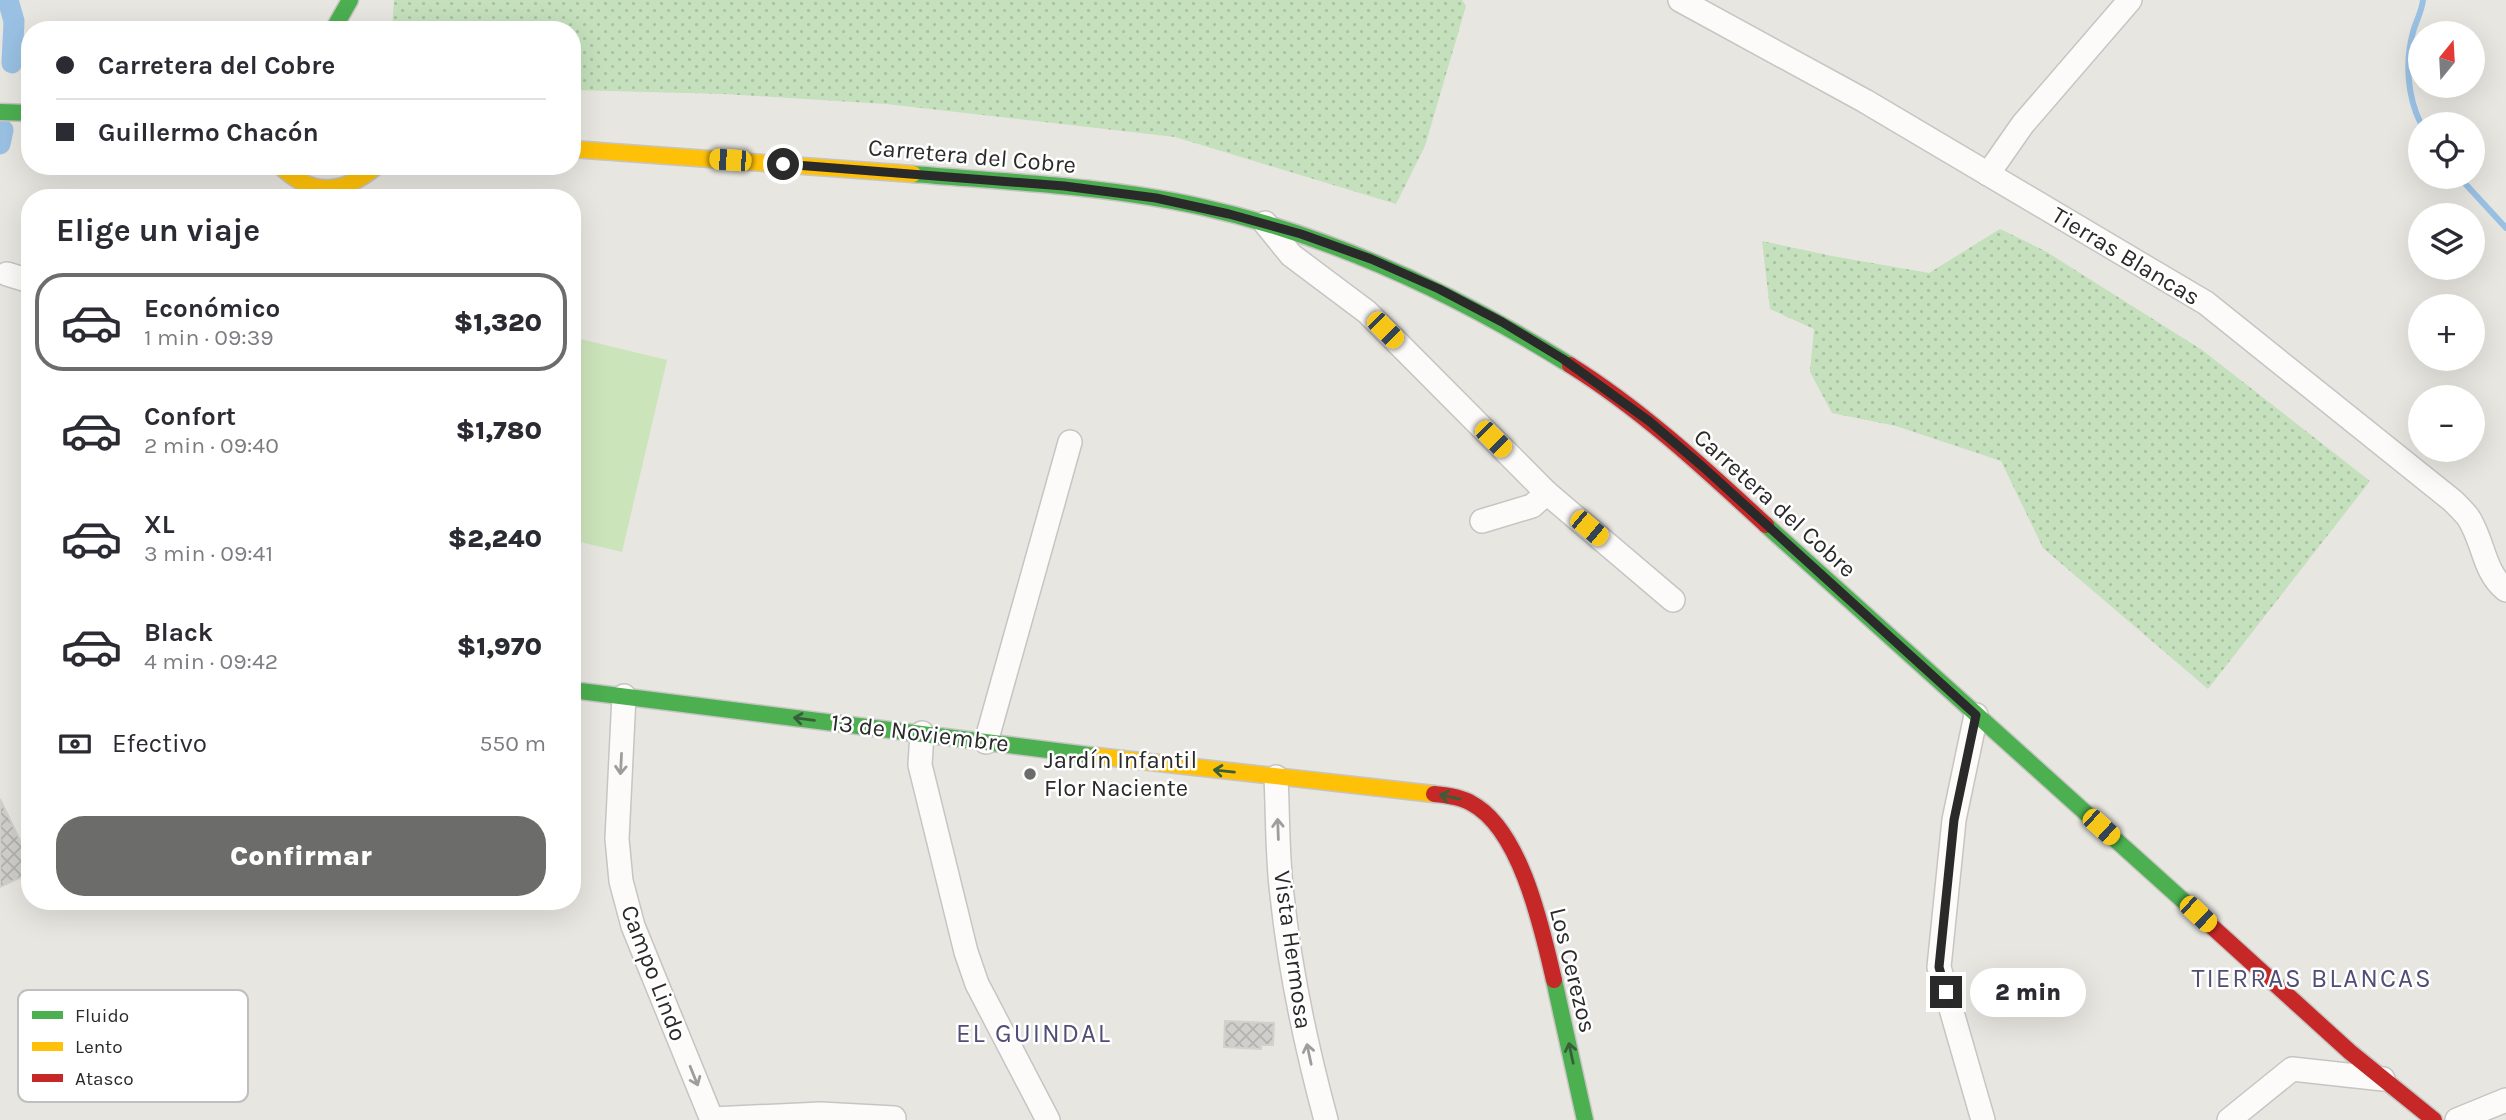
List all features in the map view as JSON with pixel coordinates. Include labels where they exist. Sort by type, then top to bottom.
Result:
[{"type":"main road","points":[[338,21],[350,0]]},
{"type":"main road","points":[[356,0],[358,21]]},
{"type":"main road","points":[[0,112],[21,113]]},
{"type":"main road","name":"Carretera del Cobre","points":[[581,150],[1082,187],[1193,205],[1265,223],[1371,259],[1439,289],[1502,322],[1592,379],[1677,444],[2383,1079],[2434,1120]]},
{"type":"main road","points":[[291,175],[313,188],[320,189]]},
{"type":"main road","points":[[334,189],[350,186],[366,175]]},
{"type":"main road","name":"13 de Noviembre","points":[[581,691],[1458,799],[1470,802],[1482,811],[1504,835]]},
{"type":"main road","name":"Los Cerezos","points":[[1504,835],[1522,867],[1542,930],[1585,1120]]},
{"type":"street","name":"Tierras Blancas","points":[[1680,0],[1865,101],[2206,303],[2453,501],[2468,517],[2487,565],[2497,583],[2506,590]]},
{"type":"street","points":[[1988,174],[2023,124],[2130,0]]},
{"type":"street","points":[[1265,223],[1291,254],[1367,312],[1547,493],[1673,600]]},
{"type":"street","points":[[7,275],[21,279]]},
{"type":"street","points":[[986,742],[1070,442]]},
{"type":"street","points":[[1482,521],[1532,506],[1547,493]]},
{"type":"street","name":"Campo Lindo","points":[[624,696],[617,839],[621,881],[633,926],[712,1120]]},
{"type":"street","points":[[1976,715],[1954,820],[1939,967],[1983,1120]]},
{"type":"street","points":[[922,733],[920,765],[966,952],[977,984],[1048,1120]]},
{"type":"street","name":"Vista Hermosa","points":[[1276,777],[1286,932],[1302,1020],[1325,1120]]},
{"type":"street","points":[[2230,1120],[2292,1069],[2383,1079]]},
{"type":"street","points":[[2457,1120],[2506,1100]]},
{"type":"street","points":[[712,1120],[821,1114],[894,1118]]},
{"type":"green space","points":[[394,0],[1462,0],[1466,6],[1425,146],[1396,204],[1175,137],[886,104],[724,94],[581,90],[581,21],[393,21]]},
{"type":"green space","points":[[2000,229],[2045,251],[2202,350],[2370,481],[2208,689],[2043,548],[2001,461],[1896,426],[1832,413],[1810,372],[1814,329],[1770,309],[1762,241],[1929,273]]},
{"type":"green space","points":[[581,339],[667,360],[622,552],[581,542]]},
{"type":"building","points":[[0,799],[21,842],[21,877],[0,887]]},
{"type":"building","points":[[1225,1021],[1274,1023],[1273,1045],[1261,1045],[1261,1049],[1224,1047]]},
{"type":"waterway","points":[[8,0],[14,21],[12,63]]},
{"type":"waterway","points":[[2416,112],[2408,67],[2410,43],[2423,0]]},
{"type":"waterway","points":[[0,144],[3,130]]},
{"type":"waterway","points":[[2470,189],[2506,228]]},
{"type":"traffic: fast","points":[[338,21],[350,0]]},
{"type":"traffic: fast","points":[[0,112],[21,113]]},
{"type":"traffic: fast","points":[[913,174],[1131,194],[1251,219],[1299,234],[1393,270],[1483,314],[1570,365]]},
{"type":"traffic: fast","points":[[1766,525],[2208,923]]},
{"type":"traffic: fast","points":[[581,691],[1096,756]]},
{"type":"traffic: fast","points":[[1554,980],[1585,1120]]},
{"type":"traffic: slow","points":[[581,150],[913,174]]},
{"type":"traffic: slow","points":[[291,175],[304,183],[328,188],[352,182],[365,175]]},
{"type":"traffic: slow","points":[[1096,756],[1434,794]]},
{"type":"traffic: jam","points":[[1570,365],[1647,420],[1766,525]]},
{"type":"traffic: jam","points":[[1434,794],[1471,803],[1488,816],[1503,834],[1527,882],[1554,980]]},
{"type":"traffic: jam","points":[[2208,923],[2350,1052],[2434,1120]]},
{"type":"place","name":"Jardín Infantil Flor Naciente","points":[[1030,774]]},
{"type":"district","name":"TIERRAS BLANCAS","points":[[2312,978]]},
{"type":"district","name":"EL GUINDAL","points":[[1034,1033]]},
{"type":"route","points":[[783,164],[1082,187],[1193,205],[1265,223],[1371,259],[1439,289],[1533,340],[1621,399],[1703,467],[1976,715],[1954,820],[1939,967],[1946,992]]}]
